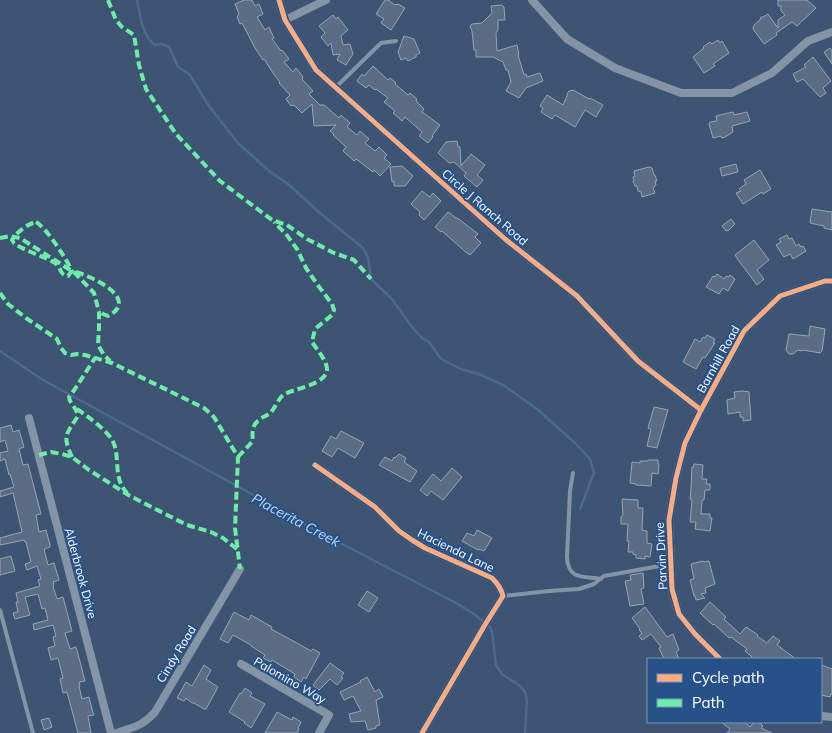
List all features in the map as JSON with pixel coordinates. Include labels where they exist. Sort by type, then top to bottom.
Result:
[{"type":"street","name":"Circle J Ranch Road","points":[[279,0],[285,20],[316,70],[505,239],[577,296],[638,361],[701,410]]},
{"type":"street","points":[[285,20],[326,0]]},
{"type":"street","points":[[532,0],[567,39],[615,68],[681,93],[732,93],[772,73],[808,41],[832,32]]},
{"type":"street","name":"Barnhill Road","points":[[701,410],[744,330],[780,296],[826,281],[832,281]]},
{"type":"street","name":"Parvin Drive","points":[[701,410],[685,443],[676,478],[669,520],[672,588],[679,614],[695,634],[719,658]]},
{"type":"street","name":"Alderbrook Drive","points":[[29,418],[111,733]]},
{"type":"street","name":"Hacienda Lane","points":[[315,466],[375,507],[399,531],[412,540],[425,548],[492,578],[501,589],[503,596]]},
{"type":"street","name":"Cindy Road","points":[[117,733],[136,728],[154,712],[240,569]]},
{"type":"street","points":[[422,733],[503,596]]},
{"type":"street","name":"Palomino Way","points":[[241,664],[329,715],[319,733]]},
{"type":"lane","points":[[336,87],[381,43],[396,40]]},
{"type":"lane","points":[[573,473],[570,491],[568,567],[573,574],[580,577],[601,578]]},
{"type":"lane","points":[[503,596],[549,590],[579,589],[594,584],[604,576],[671,564]]},
{"type":"lane","points":[[0,610],[33,733]]},
{"type":"building","points":[[244,0],[252,0],[255,6],[259,4],[263,14],[257,17],[265,30],[269,27],[274,38],[272,39],[289,59],[284,62],[293,72],[296,68],[303,77],[302,79],[313,91],[309,94],[320,105],[324,105],[339,118],[341,115],[350,123],[347,127],[357,135],[360,131],[369,139],[365,143],[375,151],[379,147],[387,155],[384,158],[391,164],[380,176],[356,159],[354,161],[343,151],[346,147],[330,131],[336,125],[314,126],[312,104],[302,113],[294,105],[291,106],[286,99],[290,95],[279,83],[255,48],[242,23],[240,24],[235,4]]},
{"type":"building","points":[[385,0],[405,8],[391,30],[381,23],[384,19],[376,14]]},
{"type":"building","points":[[778,0],[807,0],[816,8],[797,26],[792,22],[764,44],[753,29],[754,25],[761,17],[768,14],[778,28],[778,20],[785,15],[781,11],[781,6],[778,6]]},
{"type":"building","points":[[502,5],[504,7],[505,20],[498,20],[498,30],[496,33],[497,51],[517,45],[524,75],[526,74],[527,77],[540,73],[543,81],[526,88],[519,98],[506,91],[511,82],[508,70],[506,70],[503,62],[493,57],[476,57],[476,50],[474,50],[470,26],[482,23],[492,13],[491,6]]},
{"type":"building","points":[[333,15],[336,19],[338,17],[348,30],[341,36],[343,45],[350,44],[353,54],[346,65],[337,60],[340,54],[333,55],[331,43],[328,46],[321,37],[325,33],[319,26]]},
{"type":"building","points":[[404,36],[414,39],[420,53],[408,61],[406,58],[401,60],[398,52]]},
{"type":"building","points":[[718,40],[720,43],[722,41],[729,53],[704,73],[693,57],[710,42],[712,44]]},
{"type":"building","points":[[830,48],[832,51],[832,64],[824,52]]},
{"type":"building","points":[[813,57],[831,81],[823,88],[826,93],[820,97],[803,79],[797,82],[793,74],[806,67],[804,65]]},
{"type":"building","points":[[373,66],[388,80],[390,78],[408,95],[410,93],[417,99],[417,102],[424,109],[422,112],[440,125],[428,143],[419,136],[422,132],[405,117],[402,121],[393,113],[395,111],[384,102],[388,98],[369,85],[366,88],[357,81],[362,74],[364,76]]},
{"type":"building","points":[[573,90],[603,105],[596,117],[585,110],[575,127],[555,115],[552,119],[541,112],[543,108],[540,106],[547,95],[563,105],[569,91]]},
{"type":"building","points":[[733,112],[734,115],[747,112],[750,121],[732,126],[733,132],[725,137],[713,138],[710,122],[717,121],[716,116]]},
{"type":"building","points":[[457,141],[458,147],[460,147],[461,166],[471,154],[485,165],[477,175],[483,180],[477,187],[464,176],[466,173],[454,162],[449,163],[438,153],[446,142]]},
{"type":"building","points":[[736,164],[738,172],[722,176],[720,168]]},
{"type":"building","points":[[402,166],[413,176],[405,186],[394,186],[390,167]]},
{"type":"building","points":[[652,168],[657,181],[655,181],[656,185],[653,188],[655,193],[642,197],[641,192],[638,191],[633,181],[634,171]]},
{"type":"building","points":[[760,170],[771,189],[763,194],[762,192],[743,204],[736,193],[741,191],[739,189],[746,184],[744,180]]},
{"type":"building","points":[[422,191],[430,197],[433,193],[441,201],[424,220],[419,215],[419,211],[411,204]]},
{"type":"building","points":[[812,209],[832,212],[832,230],[810,223]]},
{"type":"building","points":[[448,212],[478,234],[475,237],[481,243],[470,255],[435,227]]},
{"type":"building","points":[[731,219],[735,224],[726,231],[722,226]]},
{"type":"building","points":[[787,235],[789,239],[792,238],[796,246],[799,244],[801,247],[803,246],[806,251],[793,259],[790,254],[784,257],[776,245],[781,242],[779,239]]},
{"type":"building","points":[[754,240],[769,260],[757,270],[764,279],[757,285],[735,255]]},
{"type":"building","points":[[717,274],[724,279],[730,275],[735,279],[728,291],[723,288],[719,294],[706,287],[713,276],[715,277]]},
{"type":"building","points":[[810,326],[825,329],[822,351],[820,353],[798,350],[793,354],[789,354],[786,350],[789,334],[809,336]]},
{"type":"building","points":[[707,335],[715,339],[713,343],[715,343],[696,369],[683,362],[695,339],[700,342]]},
{"type":"building","points":[[734,392],[749,392],[751,420],[743,421],[743,417],[740,417],[740,412],[728,414],[727,400],[735,398]]},
{"type":"building","points":[[654,407],[668,410],[657,448],[647,446],[651,429],[648,428]]},
{"type":"building","points":[[11,425],[13,432],[19,430],[24,447],[19,449],[23,465],[28,464],[41,514],[36,515],[39,532],[46,530],[50,545],[50,547],[44,549],[48,565],[54,563],[59,580],[53,582],[53,586],[57,599],[63,597],[72,631],[65,633],[70,649],[76,647],[85,681],[79,682],[82,699],[89,697],[94,715],[88,716],[91,733],[78,733],[67,692],[63,693],[60,679],[63,678],[58,658],[51,660],[48,648],[55,646],[53,637],[56,636],[53,625],[34,630],[33,624],[48,620],[45,608],[42,609],[38,594],[25,597],[30,615],[15,619],[13,613],[18,612],[16,593],[40,586],[38,580],[41,579],[37,566],[27,570],[25,564],[31,562],[24,540],[0,545],[0,538],[22,532],[13,493],[0,497],[0,491],[14,487],[5,459],[0,461],[0,453],[8,451],[5,440],[0,442],[0,428]]},
{"type":"building","points":[[341,431],[364,443],[355,458],[338,448],[332,457],[322,451],[331,436],[336,439]]},
{"type":"building","points":[[399,454],[406,458],[404,462],[417,471],[410,482],[379,465],[385,457],[392,461]]},
{"type":"building","points":[[658,460],[659,464],[658,474],[652,473],[651,486],[630,483],[632,462],[640,463],[640,461]]},
{"type":"building","points":[[694,464],[703,465],[702,479],[707,479],[706,484],[710,484],[710,490],[705,490],[704,500],[702,500],[701,514],[710,514],[710,518],[712,518],[710,531],[695,529],[696,522],[690,522],[692,467]]},
{"type":"building","points":[[452,468],[462,477],[443,500],[431,491],[427,496],[420,490],[433,474],[441,481]]},
{"type":"building","points":[[622,499],[638,500],[638,508],[643,508],[642,530],[647,531],[647,543],[652,544],[650,557],[645,556],[645,559],[636,558],[633,552],[628,552],[628,524],[621,524],[621,517],[623,515]]},
{"type":"building","points":[[477,530],[492,538],[484,551],[478,550],[462,541],[467,533],[474,536]]},
{"type":"building","points":[[11,556],[15,571],[0,575],[0,559]]},
{"type":"building","points":[[709,561],[715,584],[705,588],[706,593],[701,594],[705,598],[696,600],[690,580],[694,579],[691,564]]},
{"type":"building","points":[[643,573],[644,588],[641,589],[644,604],[630,606],[625,581],[631,580],[630,575]]},
{"type":"building","points":[[367,591],[378,598],[369,612],[358,605]]},
{"type":"building","points":[[710,602],[740,634],[746,627],[767,643],[773,636],[780,641],[777,645],[795,658],[752,658],[745,651],[747,649],[731,637],[729,638],[700,613]]},
{"type":"building","points":[[645,607],[667,637],[673,634],[679,650],[676,652],[679,658],[664,658],[659,648],[661,647],[651,634],[642,640],[639,636],[642,633],[632,618]]},
{"type":"building","points":[[234,612],[249,620],[251,615],[272,627],[271,629],[311,651],[313,649],[320,653],[306,679],[304,677],[301,682],[294,677],[295,674],[272,660],[271,662],[263,658],[265,655],[233,635],[228,643],[220,639]]},
{"type":"building","points":[[330,663],[344,673],[341,677],[343,678],[337,685],[330,679],[319,690],[313,685]]},
{"type":"building","points":[[204,665],[211,670],[206,679],[218,687],[206,709],[186,698],[184,701],[177,698],[186,682],[192,686]]},
{"type":"building","points":[[822,665],[832,669],[832,695],[830,697],[822,695]]},
{"type":"building","points":[[367,677],[375,692],[379,689],[383,697],[376,700],[380,725],[368,730],[365,721],[351,722],[349,714],[361,711],[353,696],[344,700],[340,692]]},
{"type":"building","points":[[245,688],[252,693],[250,696],[265,704],[251,728],[229,712]]},
{"type":"building","points":[[277,712],[292,720],[293,717],[301,722],[297,733],[265,733]]},
{"type":"building","points":[[49,718],[52,727],[44,730],[41,720]]},
{"type":"building","points":[[722,723],[745,723],[750,727],[753,723],[759,723],[763,726],[761,728],[772,733],[727,733],[730,729]]},
{"type":"waterway","points":[[137,0],[144,31],[151,41],[155,45],[162,44],[169,47],[178,67],[189,74],[209,106],[238,143],[269,171],[288,184],[363,248],[368,257],[371,279],[392,299],[412,327],[422,338],[429,342],[441,359],[503,385],[537,409],[590,459],[594,473],[580,509]]},
{"type":"waterway","name":"Placerita Creek","points":[[0,351],[43,380],[248,492],[286,515],[474,614],[490,627],[496,665],[502,674],[520,686],[525,692],[527,700],[525,733]]},
{"type":"marked path","points":[[108,0],[116,20],[122,27],[134,35],[139,65],[146,89],[176,134],[220,181],[272,220],[287,225],[307,239],[334,253],[354,260],[371,279]]},
{"type":"marked path","points":[[36,222],[66,259],[72,271],[68,276],[63,274],[55,263],[24,249],[12,240],[23,229],[36,222]]},
{"type":"marked path","points":[[238,457],[253,441],[255,424],[271,412],[283,395],[322,379],[327,369],[312,342],[315,329],[332,315],[334,310],[332,304],[306,268],[297,249],[274,222]]},
{"type":"marked path","points":[[0,238],[10,236],[20,238],[75,273],[94,293],[99,312],[98,345],[110,361]]},
{"type":"marked path","points":[[76,272],[101,283],[116,296],[119,303],[117,309],[108,316],[99,310]]},
{"type":"marked path","points":[[0,293],[8,304],[57,339],[65,353],[85,355],[112,363],[204,408],[214,417],[238,457],[235,528],[240,569]]},
{"type":"marked path","points":[[72,457],[66,439],[78,416],[69,397],[95,358]]},
{"type":"marked path","points":[[77,409],[98,425],[112,439],[116,450],[118,475],[127,493]]},
{"type":"marked path","points":[[39,455],[51,452],[72,457],[130,496],[187,525],[211,532],[223,538],[238,550]]},
{"type":"cycle path","points":[[279,0],[285,20],[316,70],[505,239],[577,296],[638,361],[701,410]]},
{"type":"cycle path","points":[[719,658],[695,634],[679,614],[672,589],[669,520],[676,478],[685,443],[744,331],[780,296],[825,281],[832,281]]},
{"type":"cycle path","points":[[315,465],[375,507],[399,531],[412,540],[425,548],[492,578],[498,584],[503,596],[422,733]]}]
